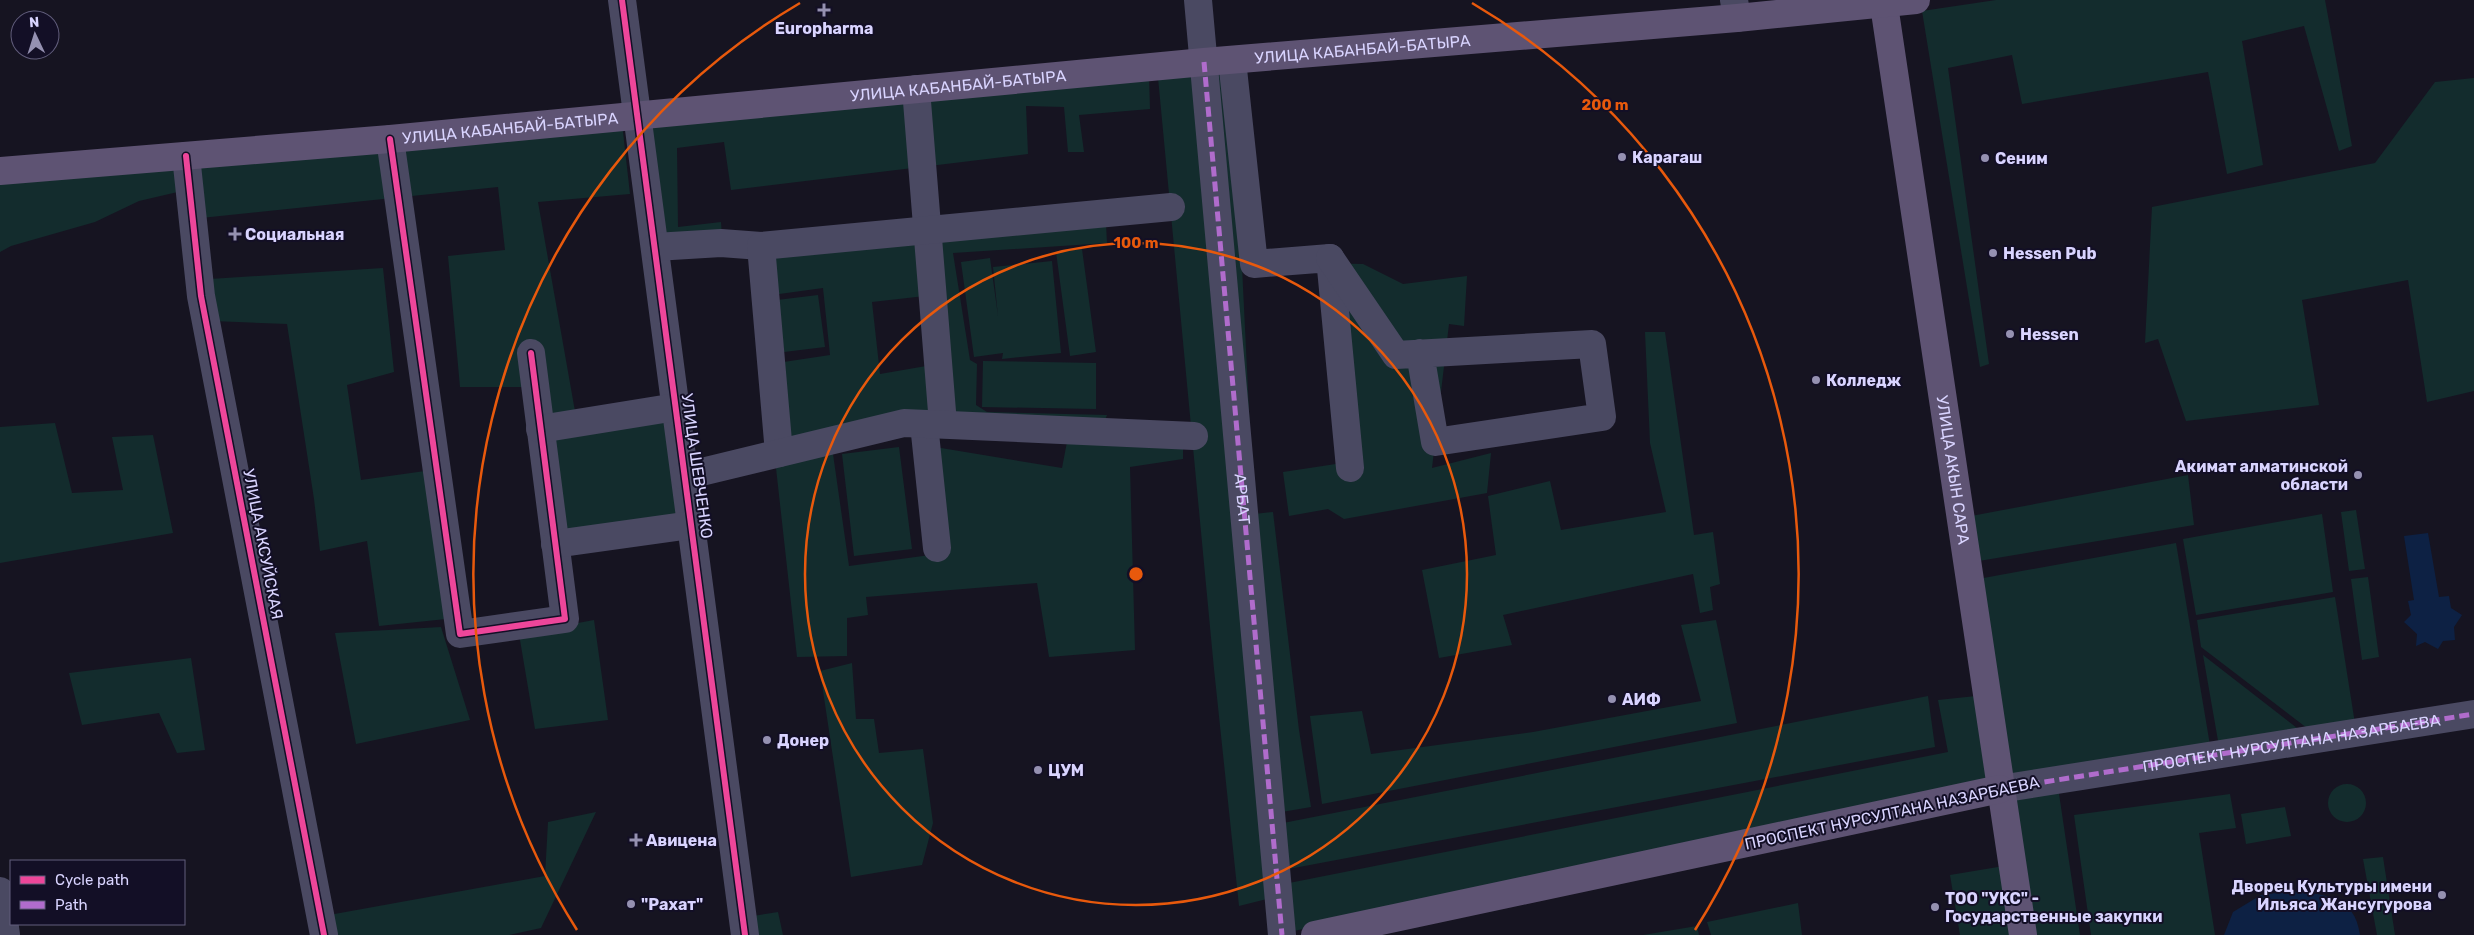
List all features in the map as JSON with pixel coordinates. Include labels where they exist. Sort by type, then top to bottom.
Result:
[{"type":"main road","name":"УЛИЦА КАБАНБАЙ-БАТЫРА","points":[[0,171],[390,139],[1232,60],[1736,9],[1884,5],[1916,0]]},
{"type":"main road","name":"УЛИЦА АКЫН САРА","points":[[1884,5],[2023,935]]},
{"type":"main road","name":"ПРОСПЕКТ НУРСУЛТАНА НАЗАРБАЕВА","points":[[1314,935],[2000,789]]},
{"type":"street","name":"УЛИЦА ШЕВЧЕНКО","points":[[622,0],[745,935]]},
{"type":"street","name":"АРБАТ","points":[[1198,0],[1282,935]]},
{"type":"street","points":[[1232,60],[1254,264],[1330,258]]},
{"type":"street","points":[[916,89],[927,228],[936,548]]},
{"type":"street","points":[[390,139],[460,634],[565,619],[531,353]]},
{"type":"street","name":"УЛИЦА АКСУЙСКАЯ","points":[[186,156],[201,296],[324,935]]},
{"type":"street","points":[[655,247],[721,243],[761,246],[927,228],[1171,206]]},
{"type":"street","points":[[761,246],[779,453]]},
{"type":"street","points":[[1330,258],[1396,355],[1420,353],[1592,344],[1602,417],[1435,442],[1420,353]]},
{"type":"street","points":[[1330,258],[1350,468]]},
{"type":"street","points":[[540,429],[676,407]]},
{"type":"street","points":[[685,476],[904,423],[1194,436]]},
{"type":"street","points":[[556,544],[691,525]]},
{"type":"street","name":"ПРОСПЕКТ НУРСУЛТАНА НАЗАРБАЕВА","points":[[2000,789],[2474,714]]},
{"type":"street","points":[[0,891],[6,935]]},
{"type":"green space","points":[[1996,0],[2325,0],[2352,146],[2339,151],[2304,26],[2242,41],[2263,165],[2227,174],[2208,72],[2022,104],[2012,55],[1948,68],[1989,364],[1980,367],[1922,11]]},
{"type":"green space","points":[[1232,60],[1254,514],[1273,512],[1299,730],[1311,807],[1276,813],[1278,824],[1928,696],[1935,747],[1278,871],[1279,896],[1239,906],[1214,669],[1157,67]]},
{"type":"green space","points":[[1149,76],[1150,109],[1079,115],[1084,152],[1068,152],[1064,107],[1026,106],[1028,154],[731,190],[724,142],[677,148],[678,227],[721,222],[722,236],[658,238],[645,120]]},
{"type":"green space","points":[[2474,78],[2474,391],[2427,402],[2408,280],[2302,300],[2319,405],[2186,421],[2158,339],[2145,343],[2152,207],[2375,163],[2435,82]]},
{"type":"green space","points":[[622,123],[630,194],[538,202],[576,417],[548,420],[526,387],[460,387],[448,256],[505,250],[498,187],[201,218],[192,158]]},
{"type":"green space","points":[[180,170],[182,191],[139,201],[95,222],[11,246],[0,252],[0,180]]},
{"type":"green space","points":[[1106,224],[1107,243],[953,253],[970,360],[977,364],[976,405],[987,412],[1107,415],[1103,425],[948,420],[935,233]]},
{"type":"green space","points":[[921,236],[925,296],[872,302],[880,374],[932,365],[937,420],[784,444],[777,363],[830,355],[823,288],[772,295],[769,252]]},
{"type":"green space","points":[[1082,249],[1096,352],[1070,356],[1056,252]]},
{"type":"green space","points":[[990,258],[998,316],[993,267],[1052,261],[1061,353],[1002,359],[1003,353],[974,357],[961,262]]},
{"type":"green space","points":[[1319,263],[1363,264],[1403,284],[1467,276],[1464,326],[1449,324],[1432,468],[1491,453],[1487,493],[1344,519],[1328,509],[1289,516],[1283,472],[1349,462]]},
{"type":"green space","points":[[383,268],[394,372],[347,385],[361,480],[425,471],[446,619],[379,626],[367,541],[320,551],[314,499],[287,324],[213,321],[210,279]]},
{"type":"green space","points":[[818,295],[825,347],[784,352],[777,300]]},
{"type":"green space","points":[[1645,332],[1665,332],[1694,535],[1713,532],[1720,584],[1710,587],[1713,610],[1700,613],[1693,574],[1503,615],[1512,645],[1439,658],[1422,570],[1496,555],[1488,496],[1550,481],[1561,530],[1666,512],[1650,443]]},
{"type":"green space","points":[[983,361],[1096,363],[1096,409],[982,407]]},
{"type":"green space","points":[[670,414],[686,523],[561,539],[548,431]]},
{"type":"green space","points":[[55,423],[72,493],[123,490],[112,437],[153,435],[173,533],[0,563],[0,427]]},
{"type":"green space","points":[[1183,441],[1183,459],[1130,467],[1135,650],[1049,657],[1037,583],[866,597],[868,615],[847,618],[847,656],[797,657],[776,468],[832,447],[849,566],[945,553],[935,447],[1062,468],[1067,442]]},
{"type":"green space","points":[[899,447],[912,549],[854,556],[842,454]]},
{"type":"green space","points":[[2188,475],[2194,525],[1973,562],[1966,517]]},
{"type":"green space","points":[[2356,510],[2365,569],[2349,571],[2341,512]]},
{"type":"green space","points":[[2322,514],[2333,592],[2196,615],[2183,539]]},
{"type":"green space","points":[[2176,543],[2211,751],[2010,779],[1978,579]]},
{"type":"green space","points":[[2368,577],[2379,657],[2362,660],[2351,579]]},
{"type":"green space","points":[[2335,597],[2356,730],[2320,738],[2201,647],[2197,620]]},
{"type":"green space","points":[[594,620],[608,720],[535,729],[519,634]]},
{"type":"green space","points":[[1716,620],[1737,723],[1322,804],[1310,716],[1362,711],[1371,754],[1533,732],[1701,701],[1681,625]]},
{"type":"green space","points":[[441,627],[470,720],[356,744],[335,633]]},
{"type":"green space","points":[[2203,655],[2310,738],[2220,752]]},
{"type":"green space","points":[[191,658],[205,750],[177,753],[159,713],[82,725],[69,673]]},
{"type":"green space","points":[[852,663],[856,719],[874,719],[879,753],[923,749],[933,823],[922,865],[851,877],[820,671]]},
{"type":"green space","points":[[1976,696],[1989,784],[1289,932],[1284,884],[1948,752],[1938,700]]},
{"type":"green space","points":[[2347,784],[2360,790],[2366,803],[2360,816],[2347,822],[2334,816],[2328,803],[2334,790]]},
{"type":"green space","points":[[2058,787],[2080,935],[2029,935],[2006,794]]},
{"type":"green space","points":[[2230,794],[2236,828],[2199,833],[2215,935],[2091,935],[2074,815]]},
{"type":"green space","points":[[2285,807],[2291,836],[2246,844],[2241,814]]},
{"type":"green space","points":[[596,812],[541,928],[509,935],[333,935],[329,915],[545,876],[548,822]]},
{"type":"green space","points":[[2383,857],[2395,935],[2377,935],[2363,859]]},
{"type":"green space","points":[[2004,866],[2017,935],[1960,935],[1950,875]]},
{"type":"green space","points":[[1798,903],[1802,935],[1711,935],[1707,922]]},
{"type":"green space","points":[[778,912],[783,935],[755,935],[753,916]]},
{"type":"green space","points":[[1697,926],[1699,935],[1643,935]]},
{"type":"water","points":[[2428,533],[2439,597],[2449,596],[2451,608],[2462,615],[2454,627],[2455,640],[2443,641],[2438,649],[2425,642],[2416,646],[2417,634],[2404,622],[2411,615],[2408,601],[2414,600],[2404,536]]},
{"type":"water","points":[[2290,891],[2325,896],[2336,899],[2344,904],[2352,912],[2360,935],[2224,935],[2233,912],[2261,895]]},
{"type":"marked path","points":[[1204,62],[1282,935]]},
{"type":"marked path","points":[[2000,789],[2474,714]]},
{"type":"cycle path","points":[[622,0],[745,935]]},
{"type":"cycle path","points":[[390,139],[460,634],[565,619],[531,353]]},
{"type":"cycle path","points":[[186,156],[201,296],[324,935]]},
{"type":"place","name":"Europharma","points":[[824,10]]},
{"type":"place","name":"Карагаш","points":[[1622,157]]},
{"type":"place","name":"Сеним","points":[[1985,158]]},
{"type":"place","name":"Социальная","points":[[235,234]]},
{"type":"place","name":"Hessen Pub","points":[[1993,253]]},
{"type":"place","name":"Hessen","points":[[2010,334]]},
{"type":"place","name":"Колледж","points":[[1816,380]]},
{"type":"place","name":"Акимат алматинской области","points":[[2358,475]]},
{"type":"place","name":"АИФ","points":[[1612,699]]},
{"type":"place","name":"Донер","points":[[767,740]]},
{"type":"place","name":"ЦУМ","points":[[1038,770]]},
{"type":"place","name":"Авицена","points":[[636,840]]},
{"type":"place","name":"Дворец Культуры имени Ильяса Жансугурова","points":[[2442,895]]},
{"type":"place","name":"\"Рахат\"","points":[[631,904]]},
{"type":"place","name":"ТОО \"УКС\" - Государственные закупки","points":[[1935,907]]}]
